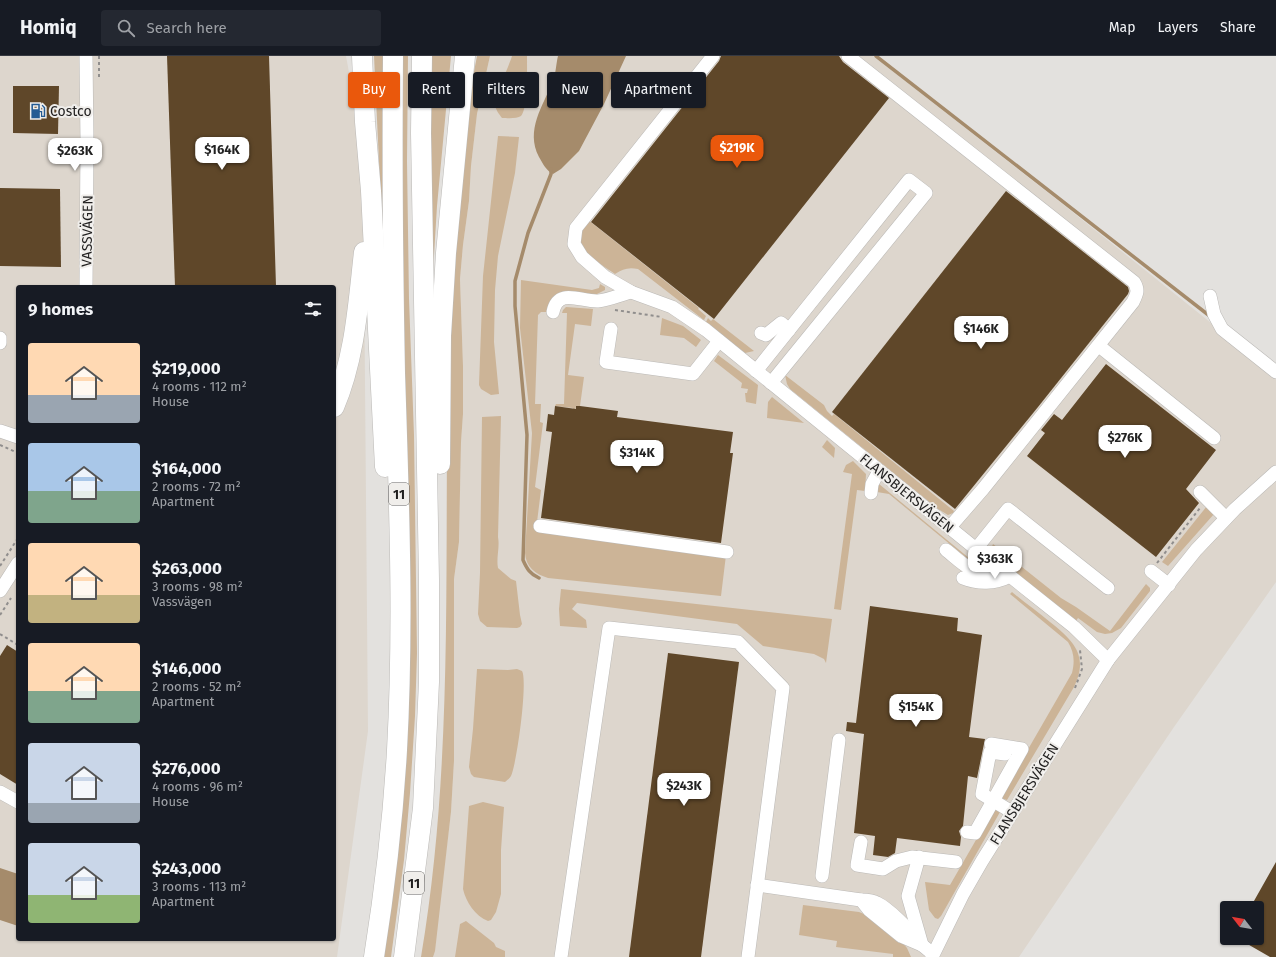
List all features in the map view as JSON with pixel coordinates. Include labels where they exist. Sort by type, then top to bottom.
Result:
[{"type":"highway","points":[[336,402],[344,381],[353,344],[371,190],[363,147],[356,56]]},
{"type":"highway","points":[[362,56],[365,122],[371,190],[391,578],[388,753],[380,870],[378,930]]},
{"type":"highway","name":"11","points":[[374,957],[387,872],[393,809],[401,643],[400,525],[393,229],[393,56]]},
{"type":"highway","name":"11","points":[[404,957],[423,808],[428,682],[429,580],[421,141],[422,56]]},
{"type":"highway","points":[[429,580],[440,490],[441,336],[446,253],[466,59]]},
{"type":"street","name":"VASSVÄGEN","points":[[86,56],[86,285]]},
{"type":"street","name":"FLANSBJERSVÄGEN","points":[[712,56],[576,228],[574,244],[582,257],[605,276],[631,292],[672,308],[706,330],[1074,627],[1108,660],[982,861],[963,894],[932,955]]},
{"type":"street","points":[[848,56],[1134,282],[1138,287],[1138,293],[1133,302],[984,489],[950,528]]},
{"type":"street","points":[[756,371],[789,330],[844,251],[881,204],[909,180],[926,193],[905,225],[842,304],[771,383]]},
{"type":"street","points":[[553,312],[558,301],[562,298],[597,301],[631,292]]},
{"type":"street","points":[[1210,296],[1214,314],[1222,329],[1276,372]]},
{"type":"street","points":[[761,333],[766,335],[781,323],[789,330]]},
{"type":"street","points":[[611,329],[606,362],[693,374],[719,341]]},
{"type":"street","points":[[0,338],[0,343]]},
{"type":"street","points":[[1098,346],[1214,438]]},
{"type":"street","points":[[0,432],[16,436]]},
{"type":"street","points":[[871,493],[872,484],[879,471]]},
{"type":"street","points":[[1108,660],[1196,550],[1226,518],[1276,472]]},
{"type":"street","points":[[1204,495],[1226,518]]},
{"type":"street","points":[[976,549],[1008,509],[1108,588]]},
{"type":"street","points":[[540,526],[726,552]]},
{"type":"street","points":[[946,550],[973,570],[981,573],[997,566]]},
{"type":"street","points":[[0,591],[16,567]]},
{"type":"street","points":[[1151,571],[1169,585]]},
{"type":"street","points":[[963,578],[973,582],[986,583],[1002,580],[1010,576]]},
{"type":"street","points":[[561,957],[609,628],[738,642],[783,688],[748,957]]},
{"type":"street","points":[[822,876],[839,740]]},
{"type":"street","points":[[967,832],[975,833],[1022,748],[991,744]]},
{"type":"street","points":[[1012,812],[982,794],[990,752],[1004,754],[1016,759]]},
{"type":"street","points":[[0,792],[16,801]]},
{"type":"street","points":[[861,842],[857,865],[883,869],[896,861],[912,857],[956,862]]},
{"type":"street","points":[[919,858],[908,896],[922,945]]},
{"type":"street","points":[[757,885],[861,900],[869,910],[901,936],[922,945],[932,955]]},
{"type":"path","points":[[614,310],[666,317]]},
{"type":"path","points":[[0,445],[16,452]]},
{"type":"path","points":[[1151,571],[1204,495]]},
{"type":"path","points":[[0,566],[16,541]]},
{"type":"path","points":[[0,615],[14,593]]},
{"type":"path","points":[[0,634],[16,643]]},
{"type":"path","points":[[1074,690],[1082,669],[1082,659],[1078,646]]},
{"type":"shaded area","points":[[0,56],[346,56],[349,72],[348,108],[356,108],[363,149],[368,731],[337,957],[0,957]]},
{"type":"shaded area","points":[[374,56],[384,56],[384,72],[375,72]]},
{"type":"shaded area","points":[[396,56],[408,56],[407,161],[409,299],[414,435],[417,653],[415,716],[404,860],[391,957],[380,957],[392,858],[396,108],[400,108],[400,72],[396,72]]},
{"type":"shaded area","points":[[428,56],[451,56],[450,72],[428,72]]},
{"type":"shaded area","points":[[477,56],[490,56],[486,72],[474,72]]},
{"type":"shaded area","points":[[490,56],[873,56],[1065,206],[1276,375],[1276,582],[1174,727],[1019,957],[433,957],[451,812],[454,761],[454,579],[459,542],[463,414],[460,279],[477,114],[478,108],[539,108],[539,72],[486,72]]},
{"type":"shaded area","points":[[512,56],[527,56],[527,72],[506,72]]},
{"type":"shaded area","points":[[558,56],[626,56],[619,72],[611,72],[611,89],[603,106],[603,72],[555,72]]},
{"type":"shaded area","points":[[473,80],[473,108],[478,108],[460,279],[463,414],[459,542],[454,579],[454,761],[451,812],[435,951],[433,957],[421,957],[432,875],[440,793],[446,629],[448,382],[452,263]]},
{"type":"shaded area","points":[[547,94],[547,108],[602,108],[579,151],[561,169],[553,174],[543,164],[535,147],[535,128],[540,109]]},
{"type":"shaded area","points":[[376,108],[383,108],[382,226]]},
{"type":"shaded area","points":[[429,108],[446,108],[437,206],[433,272]]},
{"type":"shaded area","points":[[496,108],[524,108],[521,116],[515,118],[502,118]]},
{"type":"shaded area","points":[[498,136],[519,137],[515,173],[498,256],[495,290],[494,342],[499,394],[491,395],[481,389],[479,385],[483,276]]},
{"type":"shaded area","points":[[588,220],[699,308],[698,309],[706,316],[704,320],[638,269],[626,269],[615,274],[592,258],[583,248],[579,237],[581,230]]},
{"type":"shaded area","points":[[521,280],[592,290],[599,288],[600,284],[605,287],[605,290],[597,294],[556,295],[551,300],[547,312],[541,312],[538,315],[535,404],[541,404],[540,422],[543,423],[535,487],[541,490],[536,530],[726,555],[721,596],[548,578],[535,572],[529,566],[525,553],[532,433],[520,328]]},
{"type":"shaded area","points":[[566,307],[593,309],[591,326],[575,324],[568,375],[584,377],[580,406],[576,406],[575,412],[573,411],[573,408],[555,406],[556,404],[564,404],[567,313],[562,313]]},
{"type":"shaded area","points":[[662,318],[683,326],[701,340],[696,347],[684,338],[660,335]]},
{"type":"shaded area","points":[[708,318],[711,321],[713,319],[754,351],[745,353],[706,322]]},
{"type":"shaded area","points":[[718,355],[758,385],[756,404],[746,402],[745,393],[747,393],[748,389],[741,388],[742,383],[714,361]]},
{"type":"shaded area","points":[[785,375],[824,405],[832,416],[834,414],[954,511],[953,513],[948,515],[938,509],[790,389]]},
{"type":"shaded area","points":[[772,397],[804,423],[767,418],[768,402]]},
{"type":"shaded area","points":[[501,416],[498,568],[511,579],[516,581],[522,624],[517,628],[487,627],[480,621],[478,614],[482,417]]},
{"type":"shaded area","points":[[827,440],[835,448],[834,458],[822,447]]},
{"type":"shaded area","points":[[853,461],[866,474],[865,491],[857,490],[841,610],[834,609],[852,474],[843,472],[846,465]]},
{"type":"shaded area","points":[[879,484],[975,563],[974,564],[889,494],[877,492]]},
{"type":"shaded area","points":[[1207,506],[1214,514],[1168,566],[1162,562]]},
{"type":"shaded area","points":[[993,544],[1061,598],[1110,631],[1146,584],[1150,588],[1150,591],[1121,628],[1112,633],[1105,634],[1097,632],[1078,618],[1076,621],[994,555],[991,549]]},
{"type":"shaded area","points":[[561,589],[832,619],[826,663],[824,659],[814,654],[763,646],[737,624],[577,603],[572,609],[586,620],[587,628],[560,626],[559,609]]},
{"type":"shaded area","points":[[1012,592],[1066,636],[1077,650],[1080,666],[1074,687],[1007,800],[1000,798],[1072,673],[1074,661],[1072,649],[1068,642],[1010,594]]},
{"type":"shaded area","points":[[477,669],[517,669],[522,671],[524,690],[519,740],[511,776],[505,782],[474,777],[471,774],[469,767]]},
{"type":"shaded area","points":[[483,802],[504,807],[501,850],[501,894],[496,912],[491,920],[488,921],[483,919],[475,912],[466,899],[463,889],[469,806]]},
{"type":"shaded area","points":[[995,807],[1000,812],[941,916],[938,919],[935,918],[929,910],[925,882],[950,885]]},
{"type":"shaded area","points":[[0,868],[16,873],[16,925],[0,920]]},
{"type":"shaded area","points":[[803,905],[859,912],[864,914],[899,943],[901,941],[907,948],[911,957],[893,957],[893,954],[836,947],[837,941],[799,935]]},
{"type":"shaded area","points":[[466,921],[494,943],[496,947],[505,951],[505,957],[455,957],[460,924]]},
{"type":"building","points":[[167,56],[269,56],[276,285],[175,285]]},
{"type":"building","points":[[721,56],[839,56],[843,62],[889,98],[714,319],[591,222],[682,108],[706,108],[706,77],[719,61]]},
{"type":"building","points":[[13,86],[59,86],[58,134],[13,133]]},
{"type":"building","points":[[0,188],[60,189],[61,267],[0,266]]},
{"type":"building","points":[[1006,191],[1128,287],[1129,291],[1038,407],[955,509],[832,412]]},
{"type":"building","points":[[1106,364],[1216,450],[1186,489],[1199,503],[1156,557],[1027,456],[1045,433],[1041,430],[1054,414],[1062,420]]},
{"type":"building","points":[[555,406],[576,409],[576,406],[580,406],[618,411],[617,417],[733,432],[730,453],[733,453],[721,543],[541,518],[552,432],[546,431],[548,414],[554,415]]},
{"type":"building","points":[[870,606],[958,618],[957,631],[982,635],[969,737],[985,739],[977,778],[968,776],[963,826],[959,831],[961,837],[960,846],[897,838],[895,853],[888,857],[873,855],[875,836],[854,833],[864,734],[846,731],[847,722],[856,723]]},
{"type":"building","points":[[7,645],[16,651],[16,784],[0,774],[0,656]]},
{"type":"building","points":[[668,653],[739,662],[701,957],[629,957]]},
{"type":"building","points":[[1276,862],[1276,957],[1270,957],[1249,945],[1264,945],[1264,901],[1254,901]]},
{"type":"waterway","points":[[876,56],[1211,317]]},
{"type":"waterway","points":[[539,578],[529,571],[523,560],[527,435],[515,306],[515,281],[528,233],[551,174],[551,169]]},
{"type":"place","name":"Costco","points":[[38,111]]}]
